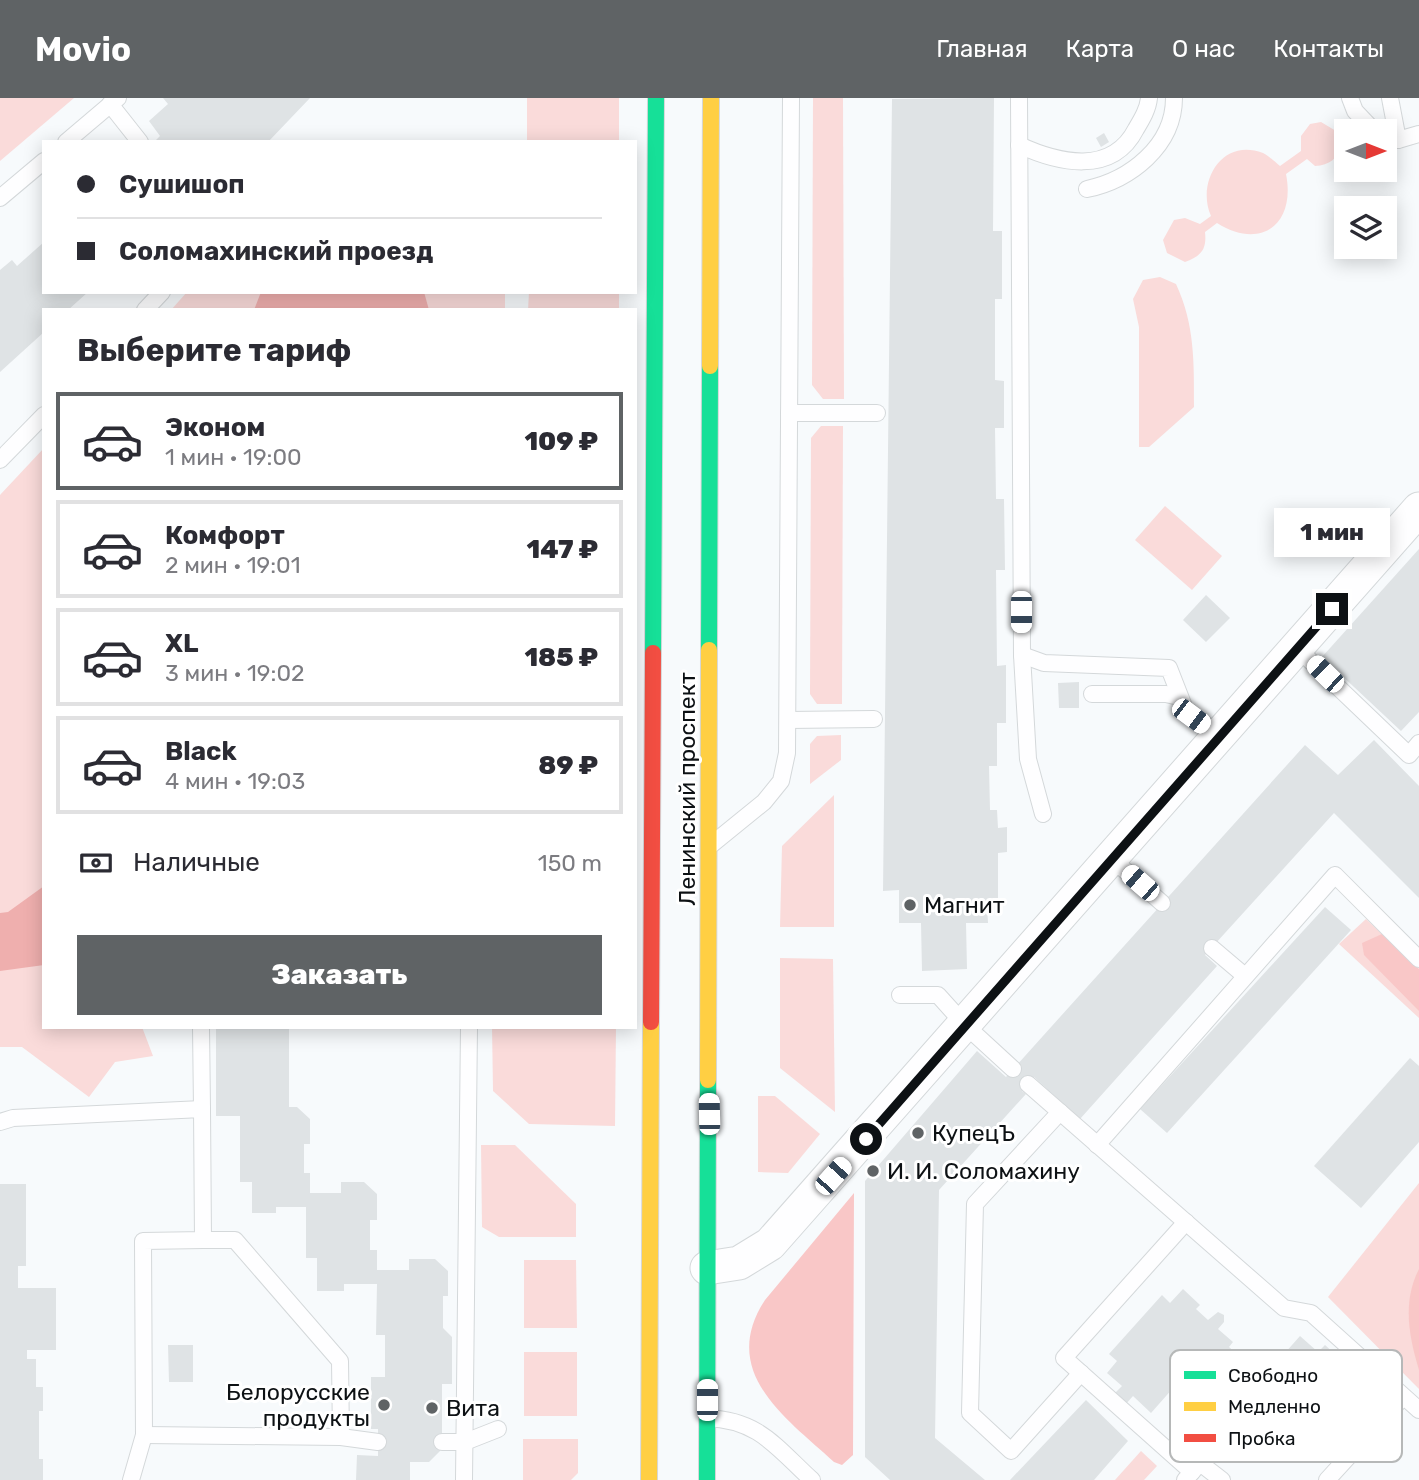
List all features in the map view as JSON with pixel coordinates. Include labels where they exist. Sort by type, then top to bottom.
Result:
[{"type":"main road","name":"Ленинский проспект","points":[[649,1480],[656,98]]},
{"type":"main road","name":"Ленинский проспект","points":[[707,1480],[711,98]]},
{"type":"street","points":[[707,1268],[739,1263],[770,1244],[1419,509]]},
{"type":"lane","points":[[709,847],[764,802],[781,782],[787,753],[791,98]]},
{"type":"lane","points":[[1020,98],[1022,655],[1028,759],[1043,814]]},
{"type":"lane","points":[[1019,145],[1048,158],[1078,163],[1108,158],[1133,136],[1149,98]]},
{"type":"lane","points":[[1087,189],[1109,184],[1147,159],[1165,136],[1174,98]]},
{"type":"lane","points":[[1350,98],[1355,111],[1363,119]]},
{"type":"lane","points":[[1390,98],[1391,119]]},
{"type":"lane","points":[[68,140],[114,101],[139,140]]},
{"type":"lane","points":[[1397,137],[1419,134]]},
{"type":"lane","points":[[0,198],[42,163]]},
{"type":"lane","points":[[637,179],[656,179]]},
{"type":"lane","points":[[147,308],[160,294]]},
{"type":"lane","points":[[789,413],[877,413]]},
{"type":"lane","points":[[0,460],[42,417]]},
{"type":"lane","points":[[1297,648],[1409,755],[1419,743]]},
{"type":"lane","points":[[1022,655],[1044,663],[1169,667],[1179,697],[1191,716],[1220,736]]},
{"type":"lane","points":[[1092,694],[1166,694],[1179,697]]},
{"type":"lane","points":[[788,720],[874,719]]},
{"type":"lane","points":[[637,800],[653,801]]},
{"type":"lane","points":[[1111,858],[1162,903]]},
{"type":"lane","points":[[1097,1145],[1335,876],[1419,959]]},
{"type":"lane","points":[[1212,948],[1245,976]]},
{"type":"lane","points":[[900,995],[938,995],[965,1025],[1013,1069]]},
{"type":"lane","points":[[201,1029],[203,1240]]},
{"type":"lane","points":[[464,1480],[469,1029]]},
{"type":"lane","points":[[1028,1084],[1284,1308],[1311,1313],[1351,1350]]},
{"type":"lane","points":[[0,1122],[13,1118],[202,1109]]},
{"type":"lane","points":[[1060,1112],[975,1203],[970,1412],[1011,1451],[1082,1373]]},
{"type":"lane","points":[[1170,1459],[1065,1358],[1186,1223]]},
{"type":"lane","points":[[131,1480],[145,1435],[144,1241],[235,1240],[340,1361],[341,1437]]},
{"type":"lane","points":[[1402,1398],[1419,1410]]},
{"type":"lane","points":[[707,1419],[732,1419],[755,1428],[812,1480]]},
{"type":"lane","points":[[442,1442],[465,1442],[498,1429]]},
{"type":"lane","points":[[145,1435],[341,1437],[378,1442]]},
{"type":"lane","points":[[1174,1462],[1188,1476],[1200,1463],[1222,1480]]},
{"type":"lane","points":[[1327,1480],[1343,1462]]},
{"type":"shaded area","points":[[0,98],[74,98],[0,161]]},
{"type":"shaded area","points":[[527,98],[619,98],[619,140],[527,140]]},
{"type":"shaded area","points":[[813,98],[843,98],[844,399],[823,399],[812,385]]},
{"type":"shaded area","points":[[1321,122],[1334,130],[1334,159],[1329,163],[1315,166],[1307,159],[1286,174],[1286,207],[1272,228],[1261,233],[1248,234],[1233,231],[1217,223],[1205,232],[1204,248],[1195,257],[1185,262],[1167,253],[1163,240],[1174,220],[1185,218],[1200,224],[1211,216],[1207,203],[1210,177],[1225,157],[1235,151],[1248,150],[1263,153],[1280,166],[1301,151],[1301,136],[1310,124]]},
{"type":"shaded area","points":[[1160,277],[1176,284],[1187,314],[1193,360],[1194,407],[1149,447],[1139,447],[1139,327],[1133,299],[1143,280]]},
{"type":"shaded area","points":[[185,294],[505,294],[505,308],[173,308]]},
{"type":"shaded area","points":[[260,294],[425,294],[428,308],[255,308]]},
{"type":"shaded area","points":[[529,294],[619,294],[619,308],[528,308]]},
{"type":"shaded area","points":[[821,426],[843,426],[842,704],[817,704],[810,694],[811,438]]},
{"type":"shaded area","points":[[42,450],[42,1029],[143,1029],[153,1056],[115,1062],[89,1097],[22,1047],[0,1047],[0,495]]},
{"type":"shaded area","points":[[1165,506],[1222,556],[1192,590],[1135,540]]},
{"type":"shaded area","points":[[841,735],[841,760],[810,784],[810,744],[817,736]]},
{"type":"shaded area","points":[[834,795],[834,927],[780,927],[782,846]]},
{"type":"shaded area","points":[[42,887],[42,965],[0,971],[0,913],[8,912]]},
{"type":"shaded area","points":[[1366,919],[1419,969],[1419,1018],[1339,944]]},
{"type":"shaded area","points":[[1382,934],[1419,969],[1419,1011],[1364,955],[1362,943]]},
{"type":"shaded area","points":[[780,958],[833,959],[835,1112],[780,1068]]},
{"type":"shaded area","points":[[492,1029],[616,1029],[615,1126],[529,1124],[493,1091]]},
{"type":"shaded area","points":[[758,1096],[775,1096],[820,1134],[788,1173],[758,1172]]},
{"type":"shaded area","points":[[481,1145],[515,1145],[576,1204],[576,1237],[499,1237],[482,1227]]},
{"type":"shaded area","points":[[1419,1183],[1419,1389],[1402,1372],[1402,1350],[1380,1350],[1328,1297]]},
{"type":"shaded area","points":[[854,1193],[853,1455],[842,1465],[834,1462],[796,1428],[764,1392],[754,1371],[749,1350],[753,1326],[765,1300]]},
{"type":"shaded area","points":[[524,1260],[576,1260],[577,1328],[524,1328]]},
{"type":"shaded area","points":[[1419,1269],[1419,1370],[1412,1345],[1409,1307],[1410,1294]]},
{"type":"shaded area","points":[[524,1352],[577,1352],[577,1416],[524,1416]]},
{"type":"shaded area","points":[[523,1439],[578,1439],[578,1473],[571,1480],[523,1480]]},
{"type":"shaded area","points":[[1141,1451],[1157,1466],[1144,1480],[1115,1480]]},
{"type":"building","points":[[163,98],[310,98],[270,140],[156,140],[160,136],[149,121],[168,104]]},
{"type":"building","points":[[994,98],[993,231],[1002,231],[1002,299],[995,299],[995,380],[1004,381],[1004,428],[995,428],[996,499],[1004,499],[1005,570],[996,570],[997,666],[1006,665],[1006,723],[997,723],[997,766],[989,766],[990,810],[997,810],[998,828],[1007,827],[1007,852],[998,853],[998,905],[987,906],[988,923],[966,923],[967,969],[922,971],[921,923],[899,923],[899,890],[883,891],[892,99]]},
{"type":"building","points":[[1104,133],[1109,142],[1101,147],[1096,138]]},
{"type":"building","points":[[42,244],[42,294],[86,294],[70,308],[42,308],[42,334],[0,372],[0,270],[12,260],[17,266]]},
{"type":"building","points":[[1419,549],[1419,712],[1401,731],[1322,657]]},
{"type":"building","points":[[1206,595],[1230,618],[1206,642],[1183,620]]},
{"type":"building","points":[[1079,682],[1079,708],[1059,708],[1058,683]]},
{"type":"building","points":[[1374,740],[1419,786],[1419,898],[1334,813],[1205,955],[1217,966],[1080,1119],[1034,1077],[1022,1091],[1026,1094],[939,1190],[935,1438],[985,1480],[890,1480],[865,1457],[865,1181],[977,1051],[1006,1077],[1305,745],[1338,775]]},
{"type":"building","points":[[1325,907],[1351,930],[1167,1133],[1140,1109]]},
{"type":"building","points":[[216,1029],[289,1029],[289,1107],[297,1107],[310,1119],[310,1144],[304,1144],[304,1173],[310,1173],[310,1193],[341,1193],[341,1182],[364,1182],[377,1194],[377,1220],[370,1220],[370,1250],[377,1250],[377,1270],[409,1270],[409,1259],[435,1259],[448,1271],[448,1296],[443,1296],[443,1328],[452,1337],[452,1384],[442,1384],[442,1449],[429,1462],[410,1462],[410,1480],[356,1480],[357,1455],[378,1456],[378,1429],[371,1429],[371,1377],[385,1377],[385,1335],[376,1335],[377,1284],[344,1284],[344,1291],[317,1291],[317,1258],[306,1258],[306,1207],[276,1207],[276,1213],[252,1213],[252,1182],[240,1182],[240,1116],[216,1116]]},
{"type":"building","points":[[1410,1058],[1419,1066],[1419,1142],[1361,1208],[1314,1166]]},
{"type":"building","points":[[0,1184],[26,1184],[26,1266],[18,1266],[18,1288],[56,1288],[56,1350],[27,1350],[27,1359],[36,1359],[36,1387],[43,1387],[43,1411],[39,1411],[39,1459],[43,1459],[43,1480],[0,1480]]},
{"type":"building","points":[[1183,1289],[1200,1305],[1196,1309],[1208,1320],[1218,1312],[1224,1315],[1224,1322],[1218,1329],[1233,1342],[1229,1347],[1232,1350],[1170,1350],[1170,1392],[1151,1413],[1133,1396],[1125,1405],[1114,1394],[1122,1386],[1107,1373],[1117,1361],[1109,1354],[1162,1295],[1170,1303]]},
{"type":"building","points":[[1300,1336],[1316,1350],[1288,1350]]},
{"type":"building","points":[[168,1345],[193,1345],[193,1382],[169,1382]]},
{"type":"building","points":[[1086,1400],[1128,1441],[1094,1480],[1010,1480]]},
{"type":"traffic: fast","points":[[653,653],[656,98]]},
{"type":"traffic: fast","points":[[709,650],[710,366]]},
{"type":"traffic: fast","points":[[707,1480],[708,1080]]},
{"type":"traffic: slow","points":[[710,366],[711,98]]},
{"type":"traffic: slow","points":[[708,1080],[709,650]]},
{"type":"traffic: slow","points":[[649,1480],[651,1022]]},
{"type":"traffic: jam","points":[[651,1022],[653,653]]},
{"type":"place","name":"Магнит","points":[[910,905]]},
{"type":"place","name":"КупецЪ","points":[[918,1133]]},
{"type":"place","name":"И. И. Соломахину","points":[[873,1171]]},
{"type":"place","name":"Белорусские продукты","points":[[384,1405]]},
{"type":"place","name":"Вита","points":[[432,1408]]},
{"type":"route","points":[[866,1139],[1332,609]]}]
